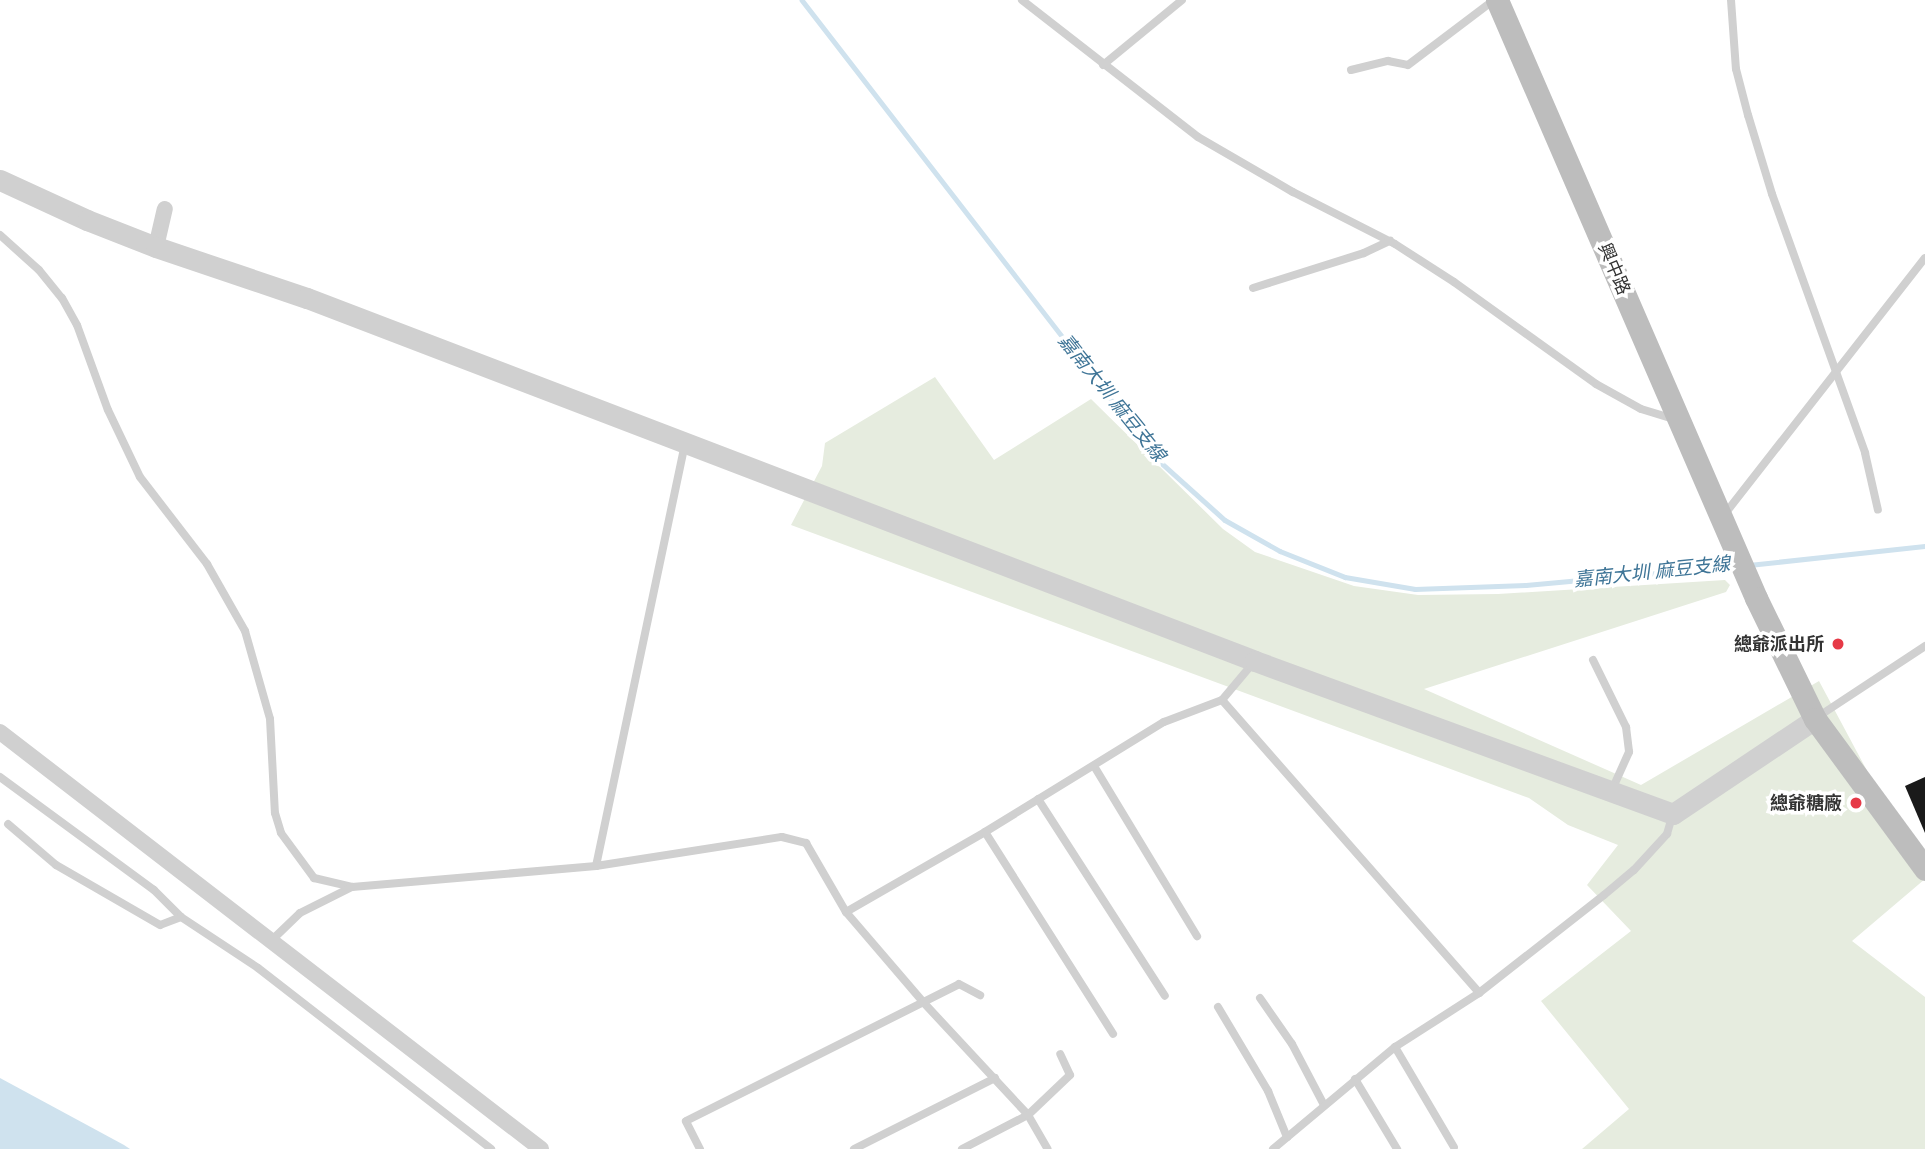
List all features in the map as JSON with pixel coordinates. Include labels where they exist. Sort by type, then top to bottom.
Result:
[{"type":"main road","name":"興中路","points":[[1495,0],[1756,598],[1815,719],[1925,869]]},
{"type":"street","points":[[0,180],[76,215],[156,247],[307,298],[1255,661],[1673,814],[1815,719]]},
{"type":"street","points":[[156,247],[165,208]]},
{"type":"street","points":[[0,732],[273,939],[541,1149]]},
{"type":"lane","points":[[1022,0],[1198,137],[1293,192],[1390,241],[1454,282],[1596,384],[1641,409],[1679,421]]},
{"type":"lane","points":[[1103,65],[1182,0]]},
{"type":"lane","points":[[1351,70],[1388,61],[1408,65],[1495,0]]},
{"type":"lane","points":[[1731,0],[1735,69],[1748,115],[1772,194],[1865,453],[1878,510]]},
{"type":"lane","points":[[0,235],[39,270],[62,298],[77,325],[108,410],[140,478],[207,564],[245,631],[270,719],[275,813],[281,833],[314,878],[352,887],[596,866],[782,836],[806,843],[846,912],[924,1003],[1028,1115],[1048,1149]]},
{"type":"lane","points":[[1252,288],[1364,253],[1390,241]]},
{"type":"lane","points":[[1726,528],[1836,372],[1925,258]]},
{"type":"lane","points":[[596,866],[685,444]]},
{"type":"lane","points":[[1815,719],[1925,646]]},
{"type":"lane","points":[[1593,660],[1617,703],[1626,727],[1629,752],[1611,792]]},
{"type":"lane","points":[[846,912],[985,832],[1164,722],[1222,700],[1255,661]]},
{"type":"lane","points":[[1222,700],[1479,993]]},
{"type":"lane","points":[[1094,766],[1197,936]]},
{"type":"lane","points":[[0,777],[155,890],[181,917],[258,968],[491,1149]]},
{"type":"lane","points":[[1038,799],[1166,996]]},
{"type":"lane","points":[[1273,1149],[1395,1047],[1479,993],[1634,870],[1667,834],[1673,814]]},
{"type":"lane","points":[[8,824],[56,865],[160,925],[181,917]]},
{"type":"lane","points":[[985,832],[1113,1034]]},
{"type":"lane","points":[[273,939],[300,913],[352,887]]},
{"type":"lane","points":[[700,1149],[686,1121],[959,984],[980,995]]},
{"type":"lane","points":[[1260,998],[1292,1044],[1324,1105]]},
{"type":"lane","points":[[1218,1007],[1268,1091],[1287,1137]]},
{"type":"lane","points":[[1395,1047],[1454,1147]]},
{"type":"lane","points":[[962,1149],[1028,1115],[1070,1075],[1060,1054]]},
{"type":"lane","points":[[854,1149],[995,1077]]},
{"type":"lane","points":[[1355,1079],[1396,1149]]},
{"type":"shaded area","points":[[935,377],[994,460],[1091,399],[1223,529],[1255,552],[1354,586],[1418,595],[1498,594],[1725,580],[1730,585],[1726,592],[1424,689],[1641,785],[1819,681],[1925,879],[1852,941],[1925,997],[1925,1149],[1582,1149],[1629,1109],[1541,1001],[1631,931],[1587,885],[1618,845],[1568,825],[1529,798],[791,525],[822,466],[825,443]]},
{"type":"water","points":[[0,1078],[124,1145],[130,1149],[0,1149]]},
{"type":"building","points":[[1925,777],[1925,833],[1905,786]]},
{"type":"waterway","name":"嘉南大圳 麻豆支線","points":[[802,0],[1157,459],[1225,520],[1280,551],[1345,577],[1415,589],[1526,585],[1733,566]]},
{"type":"waterway","name":"嘉南大圳 麻豆支線","points":[[1749,565],[1925,546]]},
{"type":"place","name":"總爺派出所","points":[[1838,644]]},
{"type":"place","name":"總爺糖廠","points":[[1856,803]]}]
